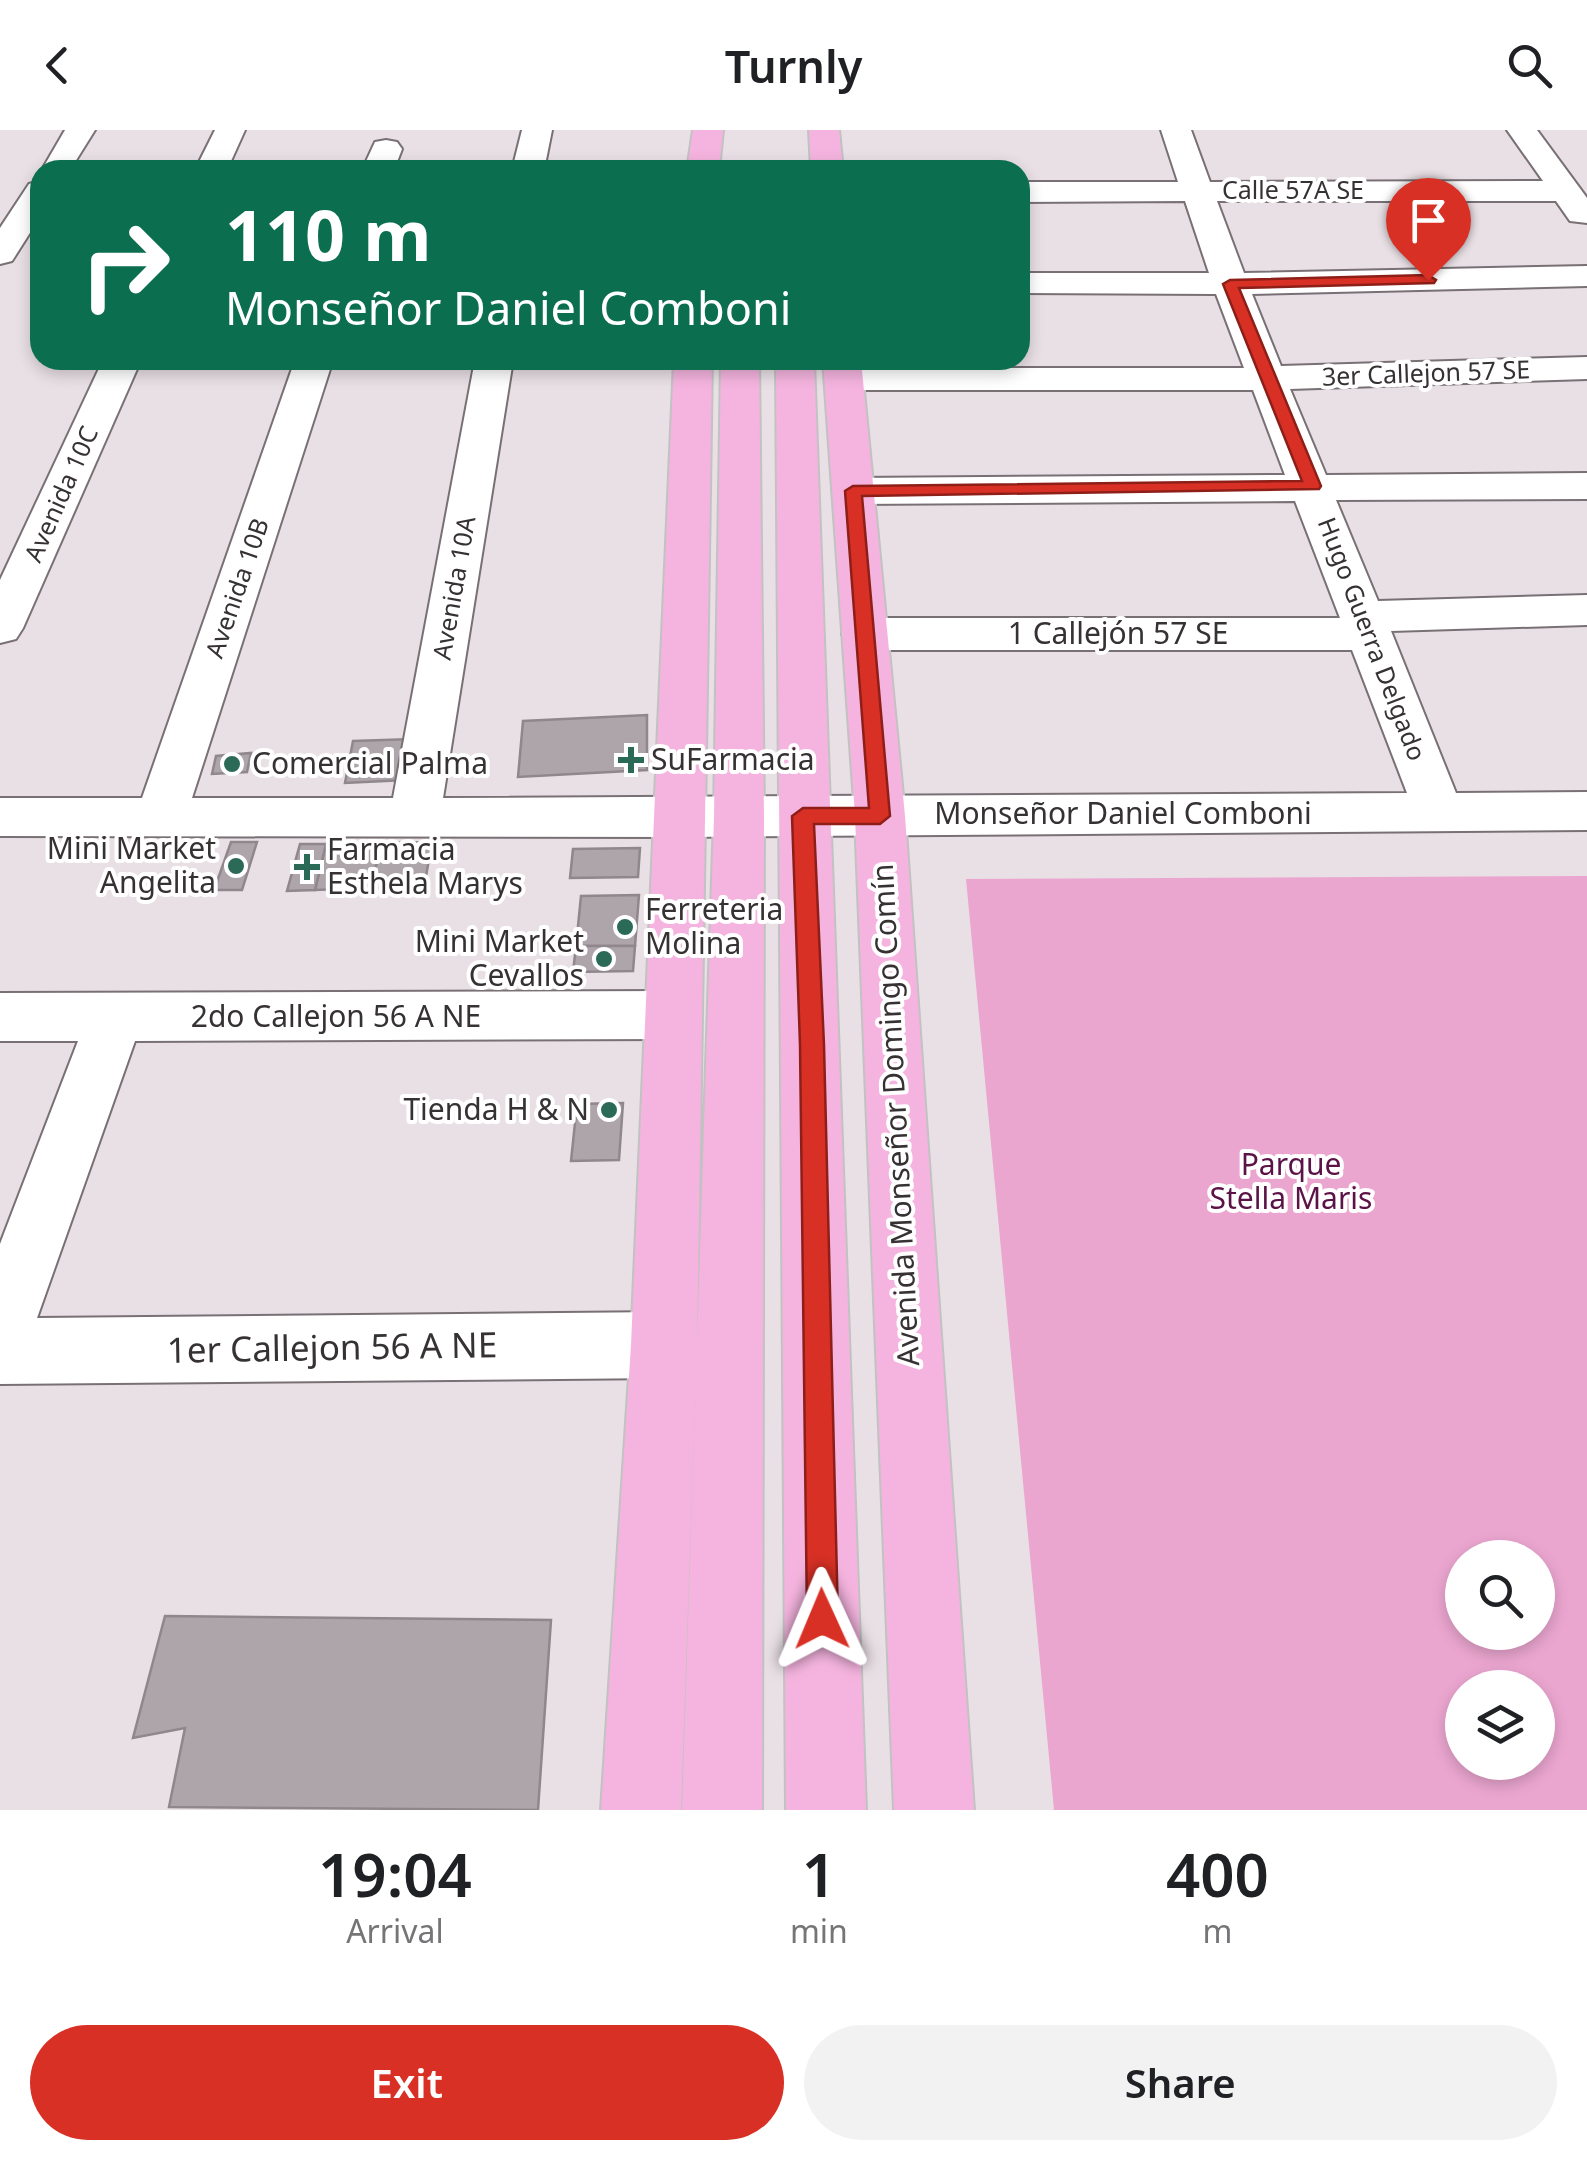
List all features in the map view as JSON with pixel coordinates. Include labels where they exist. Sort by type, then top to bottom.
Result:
[{"type":"main road","points":[[704,160],[708,130]]},
{"type":"main road","points":[[824,130],[826,160]]},
{"type":"main road","points":[[694,370],[741,817],[812,1064],[826,1810]]},
{"type":"main road","points":[[722,1810],[741,817],[740,370]]},
{"type":"main road","points":[[641,1810],[664,1345],[672,1014],[741,817],[794,370]]},
{"type":"main road","name":"Avenida Monseñor Domingo Comín","points":[[843,370],[880,816],[934,1810]]},
{"type":"street","points":[[60,160],[80,130]]},
{"type":"street","points":[[215,160],[230,130]]},
{"type":"street","points":[[530,160],[537,130]]},
{"type":"street","name":"Hugo Guerra Delgado","points":[[1176,130],[1230,284],[1439,812]]},
{"type":"street","points":[[1522,130],[1587,221]]},
{"type":"street","name":"Calle 57A SE","points":[[1030,192],[1565,190]]},
{"type":"street","points":[[0,254],[20,220]]},
{"type":"street","points":[[1030,283],[1230,284],[1587,276]]},
{"type":"street","name":"3er Callejon 57 SE","points":[[843,370],[1269,378],[1587,368]]},
{"type":"street","name":"Avenida 10C","points":[[0,628],[117,370]]},
{"type":"street","name":"Avenida 10B","points":[[161,816],[311,370]]},
{"type":"street","name":"Avenida 10A","points":[[415,817],[492,370]]},
{"type":"street","points":[[853,491],[1587,486]]},
{"type":"street","name":"1 Callejón 57 SE","points":[[865,634],[1367,625],[1587,610]]},
{"type":"street","name":"Monseñor Daniel Comboni","points":[[0,817],[1587,811]]},
{"type":"street","name":"2do Callejon 56 A NE","points":[[0,1017],[672,1014]]},
{"type":"street","points":[[0,1329],[115,1018]]},
{"type":"street","name":"1er Callejon 56 A NE","points":[[0,1351],[664,1345]]},
{"type":"green space","name":"Parque Stella Maris","points":[[1587,876],[1587,1810],[1054,1810],[966,879]]},
{"type":"building","points":[[647,715],[647,770],[518,777],[523,721]]},
{"type":"building","points":[[413,739],[406,780],[345,783],[353,741]]},
{"type":"building","name":"Comercial Palma","points":[[251,753],[247,772],[212,774],[216,756]]},
{"type":"building","name":"Mini Market Angelita","points":[[231,842],[257,842],[242,890],[214,890]]},
{"type":"building","points":[[432,842],[424,888],[371,888],[381,843]]},
{"type":"building","points":[[381,843],[371,888],[315,890],[326,844]]},
{"type":"building","name":"Farmacia Esthela Marys","points":[[300,844],[326,844],[315,890],[287,891]]},
{"type":"building","points":[[640,848],[638,877],[570,878],[573,849]]},
{"type":"building","points":[[639,895],[635,946],[576,946],[581,896]]},
{"type":"building","name":"Mini Market Cevallos","points":[[576,946],[635,946],[633,971],[573,972]]},
{"type":"building","points":[[623,1103],[619,1160],[571,1161],[577,1104]]},
{"type":"building","points":[[165,1616],[551,1620],[538,1810],[169,1807],[185,1728],[133,1738]]},
{"type":"place","name":"SuFarmacia","points":[[631,760]]},
{"type":"place","name":"Comercial Palma","points":[[232,764]]},
{"type":"place","name":"Mini Market Angelita","points":[[236,866]]},
{"type":"place","name":"Farmacia Esthela Marys","points":[[307,867]]},
{"type":"place","name":"Ferreteria Molina","points":[[625,927]]},
{"type":"place","name":"Mini Market Cevallos","points":[[604,959]]},
{"type":"place","name":"Tienda H & N","points":[[609,1110]]},
{"type":"route","points":[[822,1619],[812,1045],[803,816],[880,816],[853,491],[1313,486],[1230,284],[1428,280]]}]
